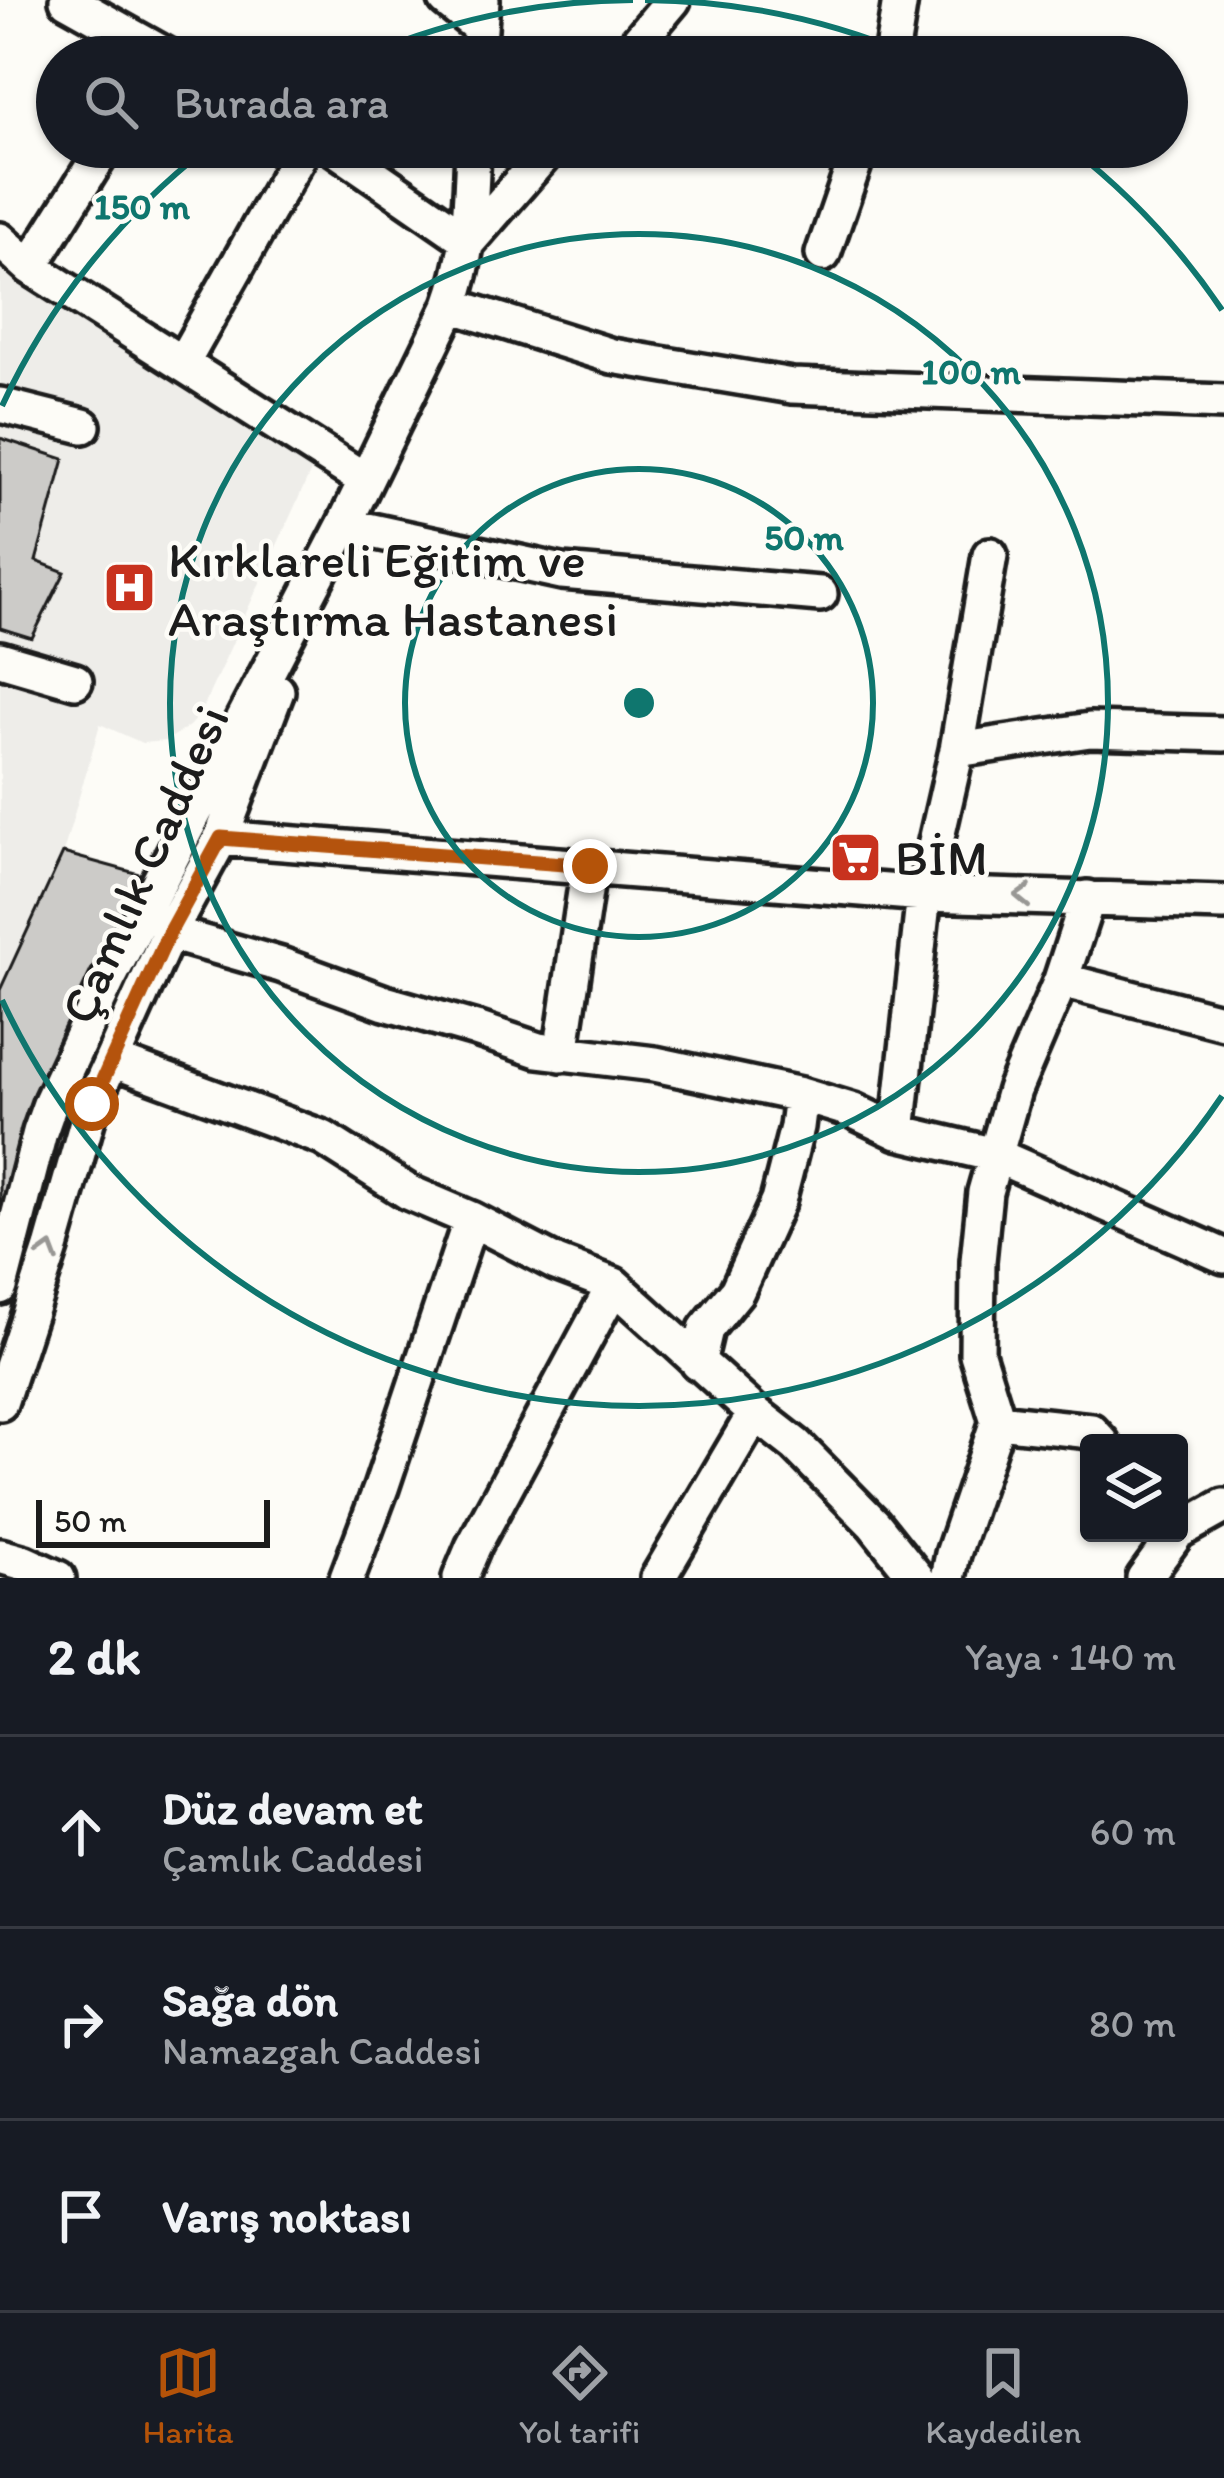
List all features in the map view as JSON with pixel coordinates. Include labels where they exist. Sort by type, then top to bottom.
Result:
[{"type":"street","points":[[67,0],[130,36]]},
{"type":"street","points":[[446,0],[480,28]]},
{"type":"street","points":[[643,36],[673,0]]},
{"type":"street","points":[[894,36],[900,0]]},
{"type":"street","points":[[31,267],[92,168]]},
{"type":"street","points":[[182,362],[292,168]]},
{"type":"street","points":[[363,168],[469,241],[533,168]]},
{"type":"street","name":"Çamlık Caddesi","points":[[0,1287],[52,1101],[451,304],[469,241],[472,168]]},
{"type":"street","points":[[823,254],[853,168]]},
{"type":"street","points":[[0,241],[31,267],[365,480]]},
{"type":"street","points":[[451,304],[612,356],[792,386],[1224,402]]},
{"type":"street","points":[[0,405],[83,426]]},
{"type":"street","points":[[344,525],[562,572],[820,594]]},
{"type":"street","points":[[898,1132],[924,894],[957,750],[989,555]]},
{"type":"street","name":"Çamlık Caddesi","points":[[0,1403],[92,1104],[169,933],[221,838],[319,572]]},
{"type":"street","points":[[0,659],[75,681]]},
{"type":"street","points":[[957,750],[1090,730],[1224,734]]},
{"type":"street","points":[[221,838],[924,894],[1224,903]]},
{"type":"street","points":[[561,1054],[590,866]]},
{"type":"street","points":[[948,1578],[998,1420],[977,1354],[985,1192],[1014,1090],[1088,898]]},
{"type":"street","points":[[169,933],[538,1050],[655,1064],[801,1095],[898,1132],[994,1155],[1224,1256]]},
{"type":"street","points":[[1060,980],[1224,1022]]},
{"type":"street","points":[[112,1060],[323,1138],[408,1192],[614,1286],[796,1445],[874,1524],[917,1578]]},
{"type":"street","points":[[698,1363],[706,1329],[736,1291],[778,1201],[801,1095]]},
{"type":"street","points":[[346,1578],[471,1219]]},
{"type":"street","points":[[460,1578],[614,1286]]},
{"type":"street","points":[[658,1578],[755,1413]]},
{"type":"street","points":[[998,1420],[1094,1434]]},
{"type":"street","points":[[1188,1525],[1224,1506]]},
{"type":"street","points":[[1144,1578],[1170,1542]]},
{"type":"street","points":[[0,1556],[58,1578]]},
{"type":"shaded area","name":"Kırklareli Eğitim ve Araştırma Hastanesi","points":[[0,266],[32,293],[315,462],[200,714],[166,741],[142,743],[100,724],[63,853],[0,990]]},
{"type":"building","points":[[0,438],[64,459],[36,561],[65,572],[32,638],[0,628]]},
{"type":"building","points":[[63,853],[139,874],[33,1107],[0,1237],[0,990]]},
{"type":"place","name":"Kırklareli Eğitim ve Araştırma Hastanesi","points":[[129,588]]},
{"type":"place","name":"BİM","points":[[856,857]]},
{"type":"route","points":[[92,1104],[169,933],[221,838],[590,866]]}]
